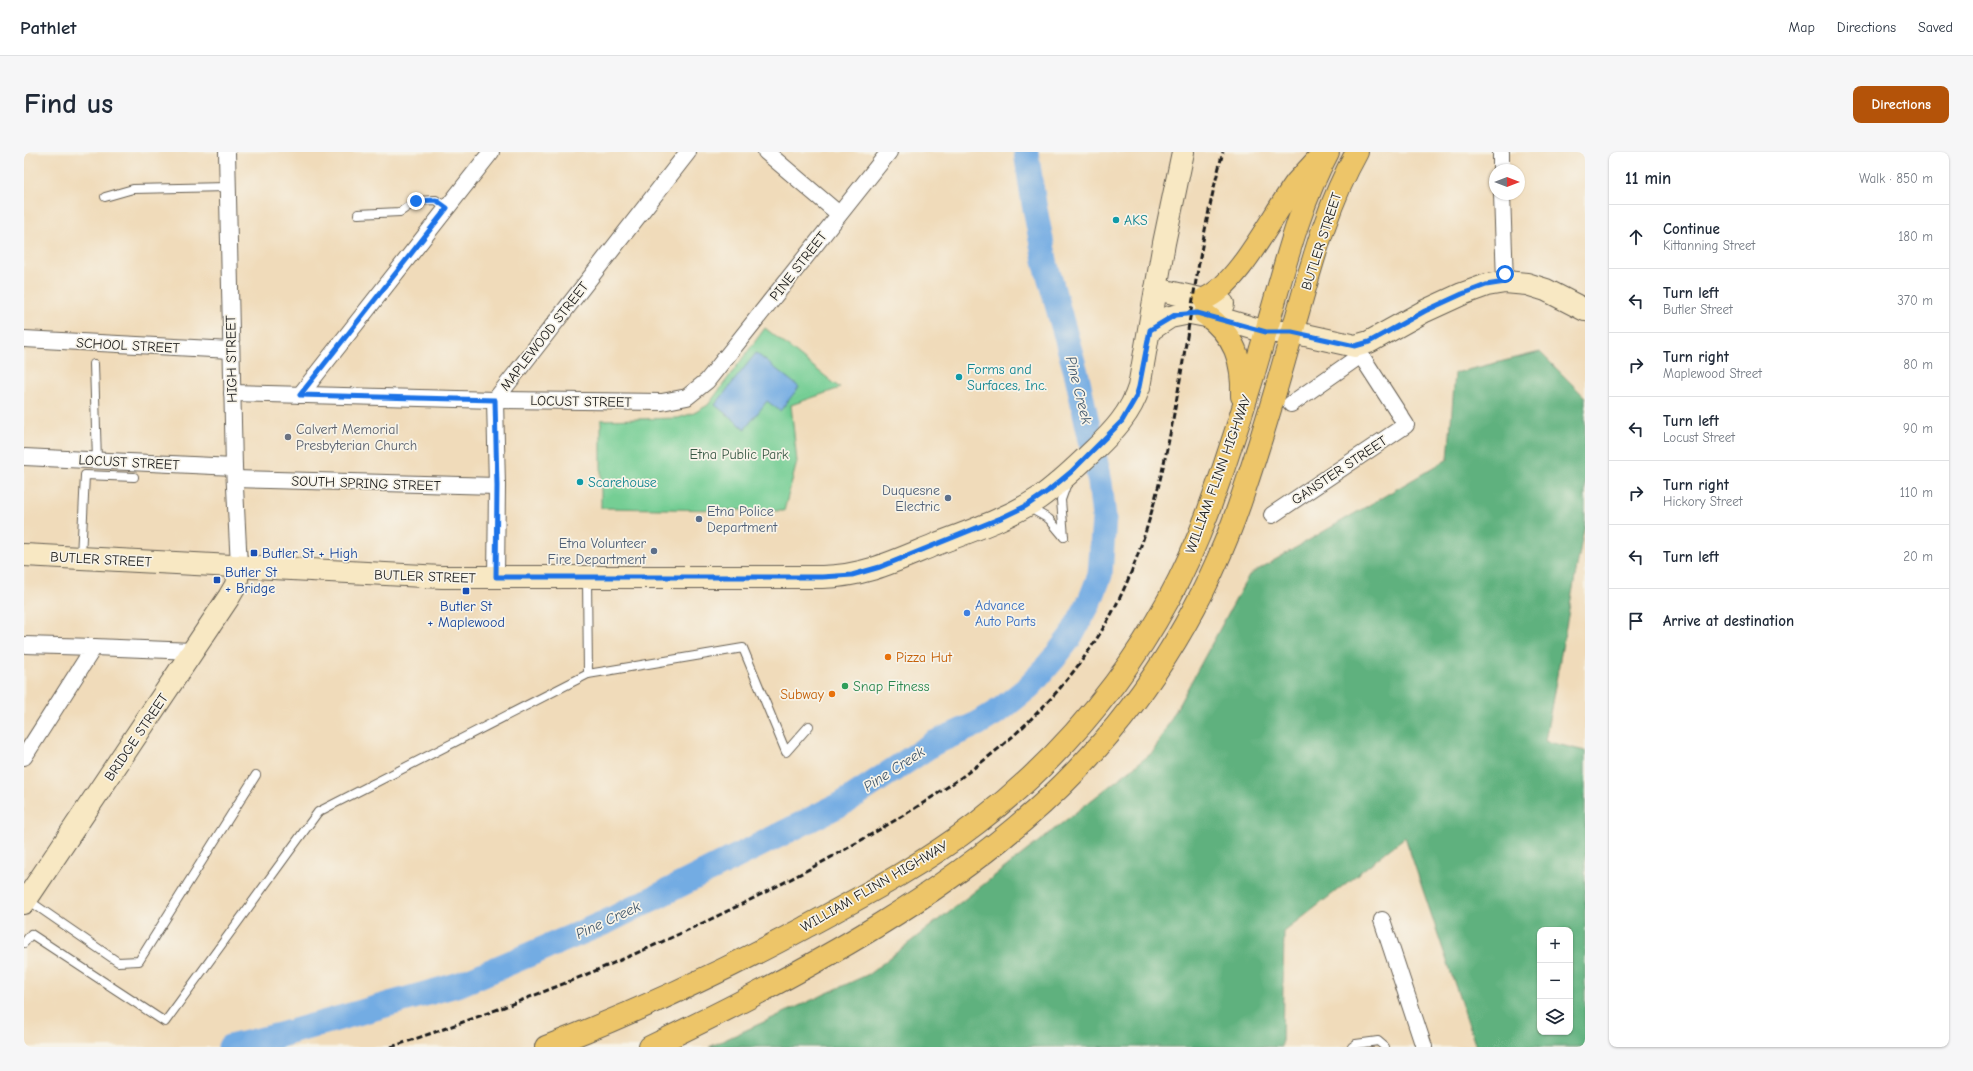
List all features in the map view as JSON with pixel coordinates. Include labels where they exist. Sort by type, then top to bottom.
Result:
[{"type":"highway","points":[[1239,421],[1242,390],[1238,356],[1233,344],[1224,330],[1204,307],[1230,280],[1297,183],[1324,152]]},
{"type":"highway","name":"BUTLER STREET","points":[[1268,324],[1303,210],[1328,152]]},
{"type":"highway","name":"BUTLER STREET","points":[[1292,332],[1321,232],[1339,186],[1357,152]]},
{"type":"highway","name":"WILLIAM FLINN HIGHWAY","points":[[546,1047],[641,1008],[695,983],[820,919],[935,852],[975,824],[1018,789],[1056,753],[1092,712],[1121,675],[1152,628],[1178,581],[1208,514],[1239,421],[1268,324]]},
{"type":"highway","name":"WILLIAM FLINN HIGHWAY","points":[[650,1047],[794,974],[909,905],[1000,840],[1033,812],[1076,771],[1115,727],[1152,678],[1173,646],[1200,597],[1228,535],[1242,496],[1292,332]]},
{"type":"street","name":"HIGH STREET","points":[[226,152],[232,393],[239,567]]},
{"type":"street","points":[[300,395],[491,152]]},
{"type":"street","name":"MAPLEWOOD STREET","points":[[496,577],[497,486],[495,400],[688,152]]},
{"type":"street","points":[[766,152],[839,214]]},
{"type":"street","name":"PINE STREET","points":[[707,381],[889,152]]},
{"type":"street","name":"BUTLER STREET","points":[[24,554],[395,575],[496,577],[822,577],[852,575],[886,565],[1001,518],[1026,506],[1044,494],[1072,471],[1112,433],[1122,421],[1136,397],[1144,364],[1169,214],[1184,152]]},
{"type":"street","points":[[1501,152],[1501,164]]},
{"type":"street","points":[[1502,200],[1505,282]]},
{"type":"street","points":[[1291,404],[1369,342],[1425,311],[1486,285],[1505,282],[1526,284],[1546,290],[1585,310]]},
{"type":"street","points":[[1156,289],[1204,307],[1268,324],[1358,351]]},
{"type":"street","points":[[1150,330],[1175,315],[1190,313],[1204,307]]},
{"type":"street","name":"SCHOOL STREET","points":[[24,339],[231,350]]},
{"type":"street","name":"GANSTER STREET","points":[[1272,514],[1406,425],[1358,351]]},
{"type":"street","name":"LOCUST STREET","points":[[232,393],[495,400],[662,402],[687,397],[707,381]]},
{"type":"street","name":"LOCUST STREET","points":[[24,457],[97,461],[235,473]]},
{"type":"street","name":"SOUTH SPRING STREET","points":[[235,473],[497,486]]},
{"type":"street","name":"BRIDGE STREET","points":[[26,901],[233,590],[239,567]]},
{"type":"street","points":[[24,645],[193,652]]},
{"type":"street","points":[[24,757],[94,647]]},
{"type":"street","points":[[1382,920],[1424,1047]]},
{"type":"lane","points":[[105,196],[133,189],[227,187]]},
{"type":"lane","points":[[358,214],[400,212],[416,201],[436,200],[447,208]]},
{"type":"lane","points":[[94,364],[97,461]]},
{"type":"lane","points":[[1026,506],[1049,520],[1064,537],[1061,500],[1072,471]]},
{"type":"lane","points":[[81,558],[84,475],[134,477]]},
{"type":"lane","points":[[586,577],[588,674]]},
{"type":"lane","points":[[24,943],[31,934],[165,1022],[318,812],[588,674],[743,648],[786,752],[809,726]]},
{"type":"lane","points":[[26,901],[118,962],[138,961],[256,775]]},
{"type":"lane","points":[[1352,1047],[1356,1044],[1378,1041],[1385,1047]]},
{"type":"green space","name":"Etna Public Park","points":[[765,328],[840,388],[791,405],[797,462],[784,511],[601,508],[601,420],[678,418],[694,413],[708,405]]},
{"type":"green space","points":[[1540,352],[1585,397],[1585,523],[1545,741],[1585,751],[1585,1047],[1476,1047],[1405,837],[1284,932],[1282,1047],[709,1047],[869,974],[1153,752],[1249,575],[1448,459],[1455,373]]},
{"type":"water","points":[[756,353],[799,387],[780,411],[767,401],[745,429],[715,405]]},
{"type":"waterway","name":"Pine Creek","points":[[230,1047],[280,1035],[460,984],[606,922],[845,802],[934,743],[977,724],[1000,710],[1030,686],[1071,636],[1090,601],[1100,575],[1104,518],[1100,482],[1077,376],[1046,265],[1026,152]]},
{"type":"railway","points":[[391,1047],[509,1005],[626,958],[740,905],[796,876],[851,846],[922,804],[968,773],[1011,738],[1047,703],[1076,668],[1102,631],[1132,570],[1149,520],[1163,468],[1174,416],[1200,257],[1210,204],[1223,152]]},
{"type":"place","name":"AKS","points":[[1116,220]]},
{"type":"place","name":"Forms and Surfaces, Inc.","points":[[959,377]]},
{"type":"place","name":"Calvert Memorial Presbyterian Church","points":[[288,437]]},
{"type":"place","name":"Scarehouse","points":[[580,482]]},
{"type":"place","name":"Duquesne Electric","points":[[948,498]]},
{"type":"place","name":"Etna Police Department","points":[[699,519]]},
{"type":"place","name":"Etna Volunteer Fire Department","points":[[654,551]]},
{"type":"place","name":"Butler St + High","points":[[254,553]]},
{"type":"place","name":"Butler St + Bridge","points":[[217,580]]},
{"type":"place","name":"Butler St + Maplewood","points":[[466,591]]},
{"type":"place","name":"Advance Auto Parts","points":[[967,613]]},
{"type":"place","name":"Pizza Hut","points":[[888,657]]},
{"type":"place","name":"Snap Fitness","points":[[845,686]]},
{"type":"place","name":"Subway","points":[[832,694]]},
{"type":"route","points":[[416,201],[436,200],[447,208],[300,395],[495,400],[497,486],[496,577],[822,577],[860,574],[1006,516],[1039,498],[1058,483],[1112,433],[1122,421],[1136,397],[1150,330],[1170,317],[1184,313],[1205,314],[1266,332],[1292,332],[1355,346],[1369,342],[1425,311],[1462,294],[1486,285],[1505,282],[1505,274]]}]
